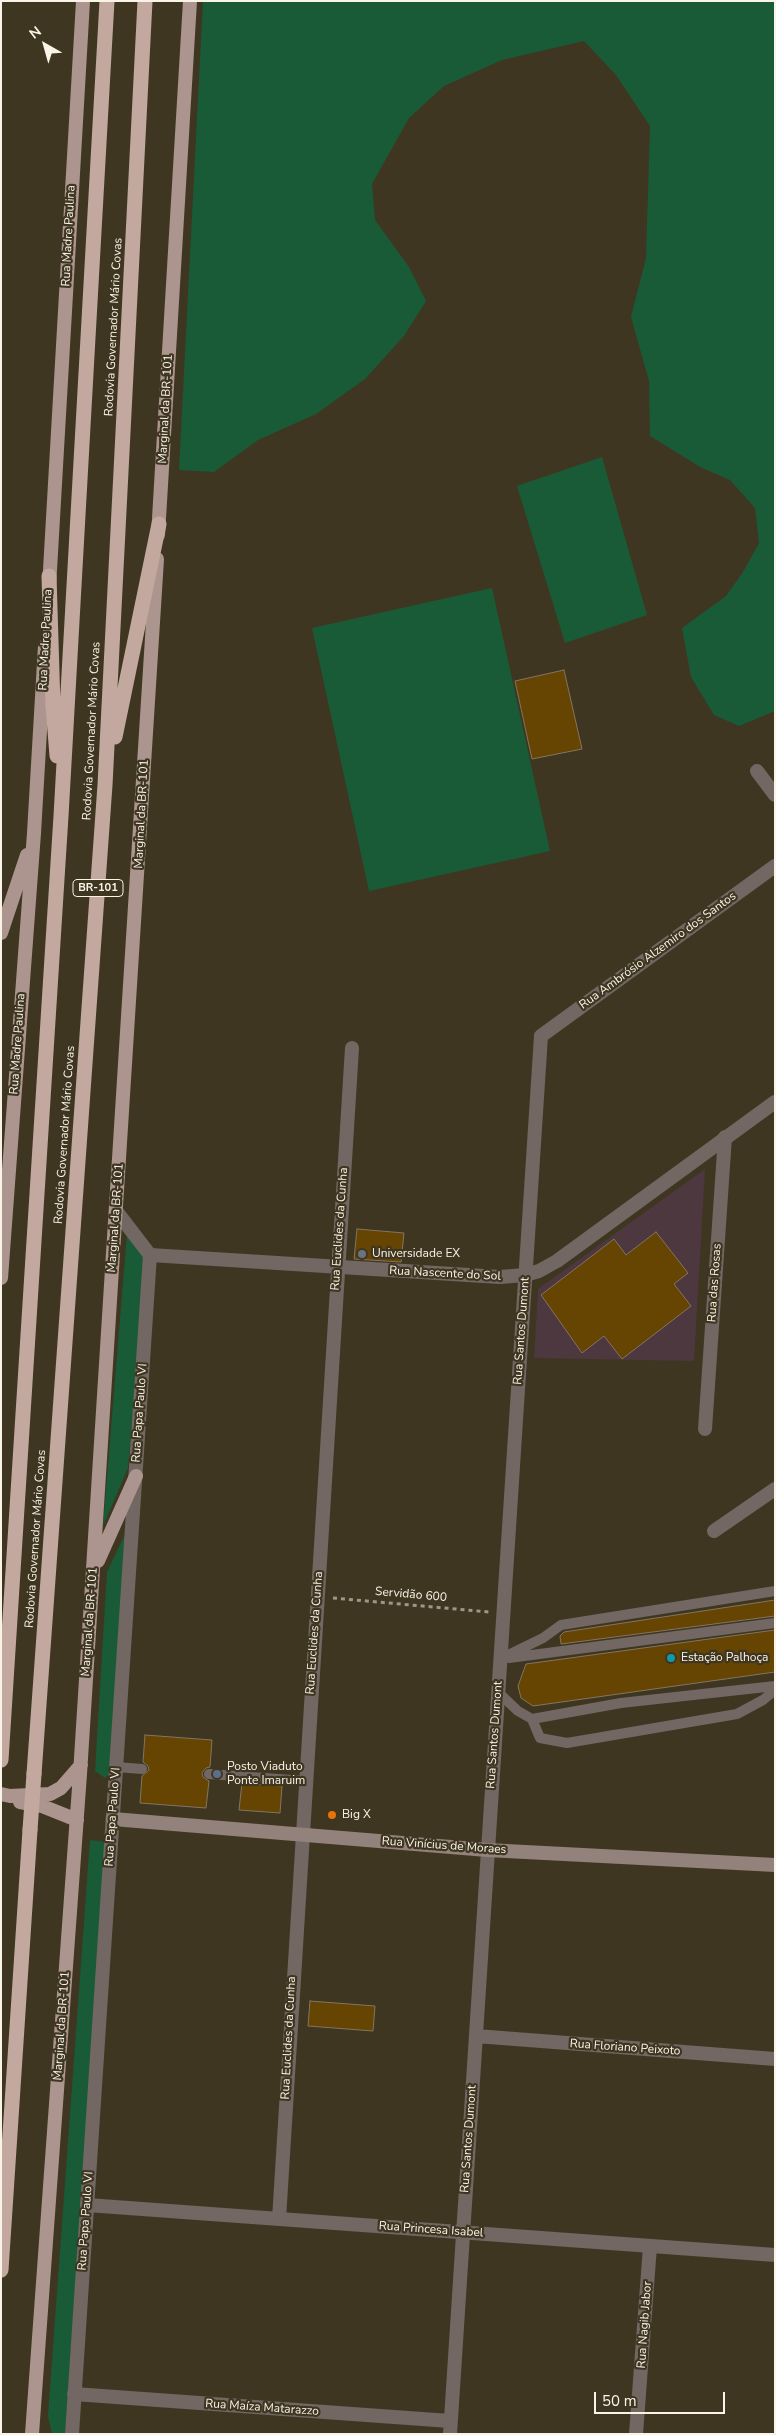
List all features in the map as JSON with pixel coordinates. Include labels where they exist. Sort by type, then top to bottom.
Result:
[{"type":"highway","name":"Rodovia Governador Mário Covas","points":[[1,1760],[61,816],[107,1]]},
{"type":"highway","name":"Rodovia Governador Mário Covas","points":[[1,2270],[30,1830],[105,785],[145,1]]},
{"type":"highway","points":[[105,785],[159,524]]},
{"type":"highway","points":[[49,576],[53,706],[61,816]]},
{"type":"main road","name":"Rua Madre Paulina","points":[[1,1278],[34,832],[83,1]]},
{"type":"main road","name":"Marginal da BR-101","points":[[32,2434],[94,1571],[190,1]]},
{"type":"main road","points":[[1,933],[34,832]]},
{"type":"main road","points":[[94,1571],[136,1476]]},
{"type":"main road","points":[[1,1794],[10,1796],[50,1794],[61,1788],[81,1765]]},
{"type":"main road","points":[[1,1801],[42,1806],[77,1820]]},
{"type":"main road","name":"Rua Vinícius de Moraes","points":[[113,1819],[487,1850],[775,1865]]},
{"type":"main road","points":[[34,2398],[40,2434]]},
{"type":"street","points":[[757,771],[775,795]]},
{"type":"street","name":"Rua Ambrósio Alzemiro dos Santos","points":[[541,1036],[775,866]]},
{"type":"street","name":"Rua Santos Dumont","points":[[450,2427],[541,1036]]},
{"type":"street","name":"Rua Euclides da Cunha","points":[[279,2218],[301,1836],[352,1048]]},
{"type":"street","name":"Rua Nascente do Sol","points":[[150,1255],[500,1277],[525,1275],[538,1271],[557,1261],[775,1102]]},
{"type":"street","name":"Rua das Rosas","points":[[705,1429],[725,1137]]},
{"type":"street","points":[[117,1212],[150,1255]]},
{"type":"street","name":"Rua Papa Paulo VI","points":[[72,2434],[150,1255]]},
{"type":"street","points":[[714,1532],[775,1489]]},
{"type":"street","name":"Rua Floriano Peixoto","points":[[476,2036],[775,2059]]},
{"type":"street","name":"Rua Princesa Isabel","points":[[87,2205],[775,2255]]},
{"type":"street","name":"Rua Nagib Jabor","points":[[636,2434],[650,2246]]},
{"type":"street","name":"Rua Maíza Matarazzo","points":[[74,2394],[450,2427]]},
{"type":"lane","points":[[500,1659],[542,1638],[561,1625],[775,1590]]},
{"type":"lane","points":[[500,1659],[775,1623]]},
{"type":"lane","points":[[532,1719],[620,1703],[775,1686]]},
{"type":"lane","points":[[498,1692],[518,1711],[532,1719],[540,1738],[567,1743],[737,1714],[763,1700],[775,1690]]},
{"type":"lane","points":[[116,1767],[142,1769]]},
{"type":"lane","points":[[209,1774],[306,1781]]},
{"type":"path","name":"Servidão 600","points":[[317,1597],[386,1601],[503,1614]]},
{"type":"shaded area","points":[[705,1169],[694,1361],[534,1358],[538,1289]]},
{"type":"green space","points":[[203,1],[775,1],[775,711],[739,726],[714,715],[691,677],[682,628],[726,596],[743,572],[759,543],[755,508],[730,480],[702,468],[650,436],[649,381],[631,317],[646,258],[650,126],[616,75],[584,41],[502,60],[444,86],[409,118],[372,184],[375,220],[409,267],[426,301],[404,336],[365,379],[316,414],[258,440],[214,472],[179,470]]},
{"type":"green space","points":[[602,457],[647,615],[565,643],[517,486]]},
{"type":"green space","points":[[492,588],[550,851],[369,891],[312,628]]},
{"type":"green space","points":[[127,1234],[146,1261],[128,1468],[103,1526]]},
{"type":"green space","points":[[128,1528],[112,1772],[105,1778],[95,1771],[107,1572]]},
{"type":"green space","points":[[90,1840],[106,1842],[65,2434],[52,2434],[48,2416]]},
{"type":"building","points":[[564,670],[582,749],[532,759],[515,681]]},
{"type":"building","points":[[357,1229],[404,1233],[401,1262],[354,1259]]},
{"type":"building","points":[[656,1232],[688,1273],[674,1284],[691,1306],[622,1359],[604,1336],[582,1353],[541,1295],[614,1239],[626,1255]]},
{"type":"building","points":[[775,1600],[775,1616],[561,1644],[560,1636],[564,1632]]},
{"type":"building","name":"Estação Palhoça","points":[[775,1630],[775,1672],[533,1706],[521,1698],[518,1686],[526,1664]]},
{"type":"building","points":[[145,1735],[212,1740],[210,1767],[206,1768],[202,1773],[203,1777],[209,1781],[206,1808],[140,1803],[142,1776],[149,1770],[148,1766],[143,1762]]},
{"type":"building","points":[[242,1783],[282,1786],[280,1813],[239,1810]]},
{"type":"building","points":[[310,2001],[375,2006],[373,2031],[308,2026]]},
{"type":"place","name":"Universidade EX","points":[[362,1254]]},
{"type":"place","name":"Estação Palhoça","points":[[671,1658]]},
{"type":"place","name":"Posto Viaduto Ponte Imaruim","points":[[217,1774]]},
{"type":"place","name":"Big X","points":[[332,1815]]}]
